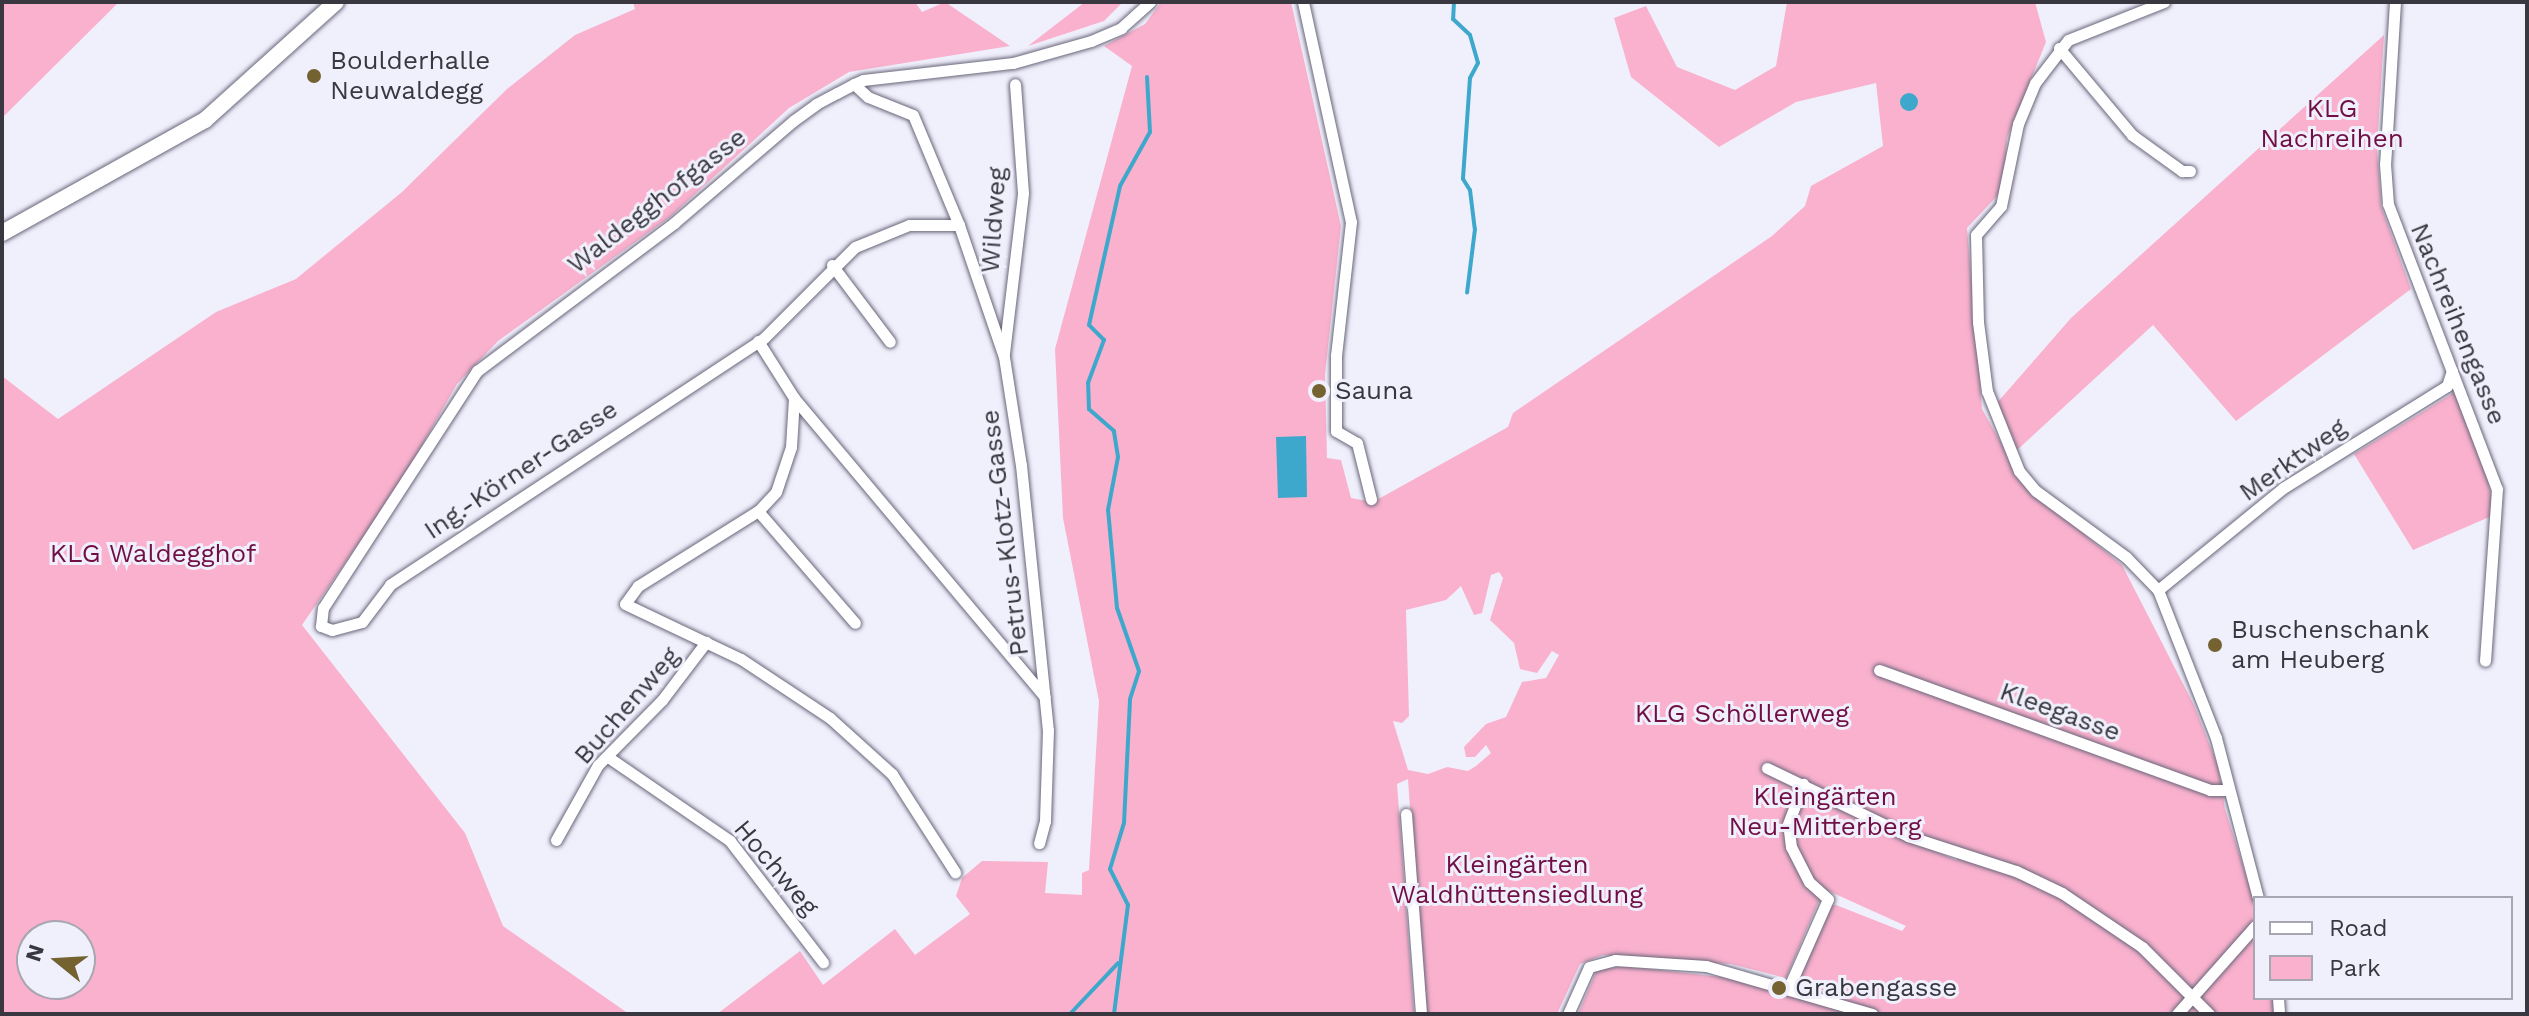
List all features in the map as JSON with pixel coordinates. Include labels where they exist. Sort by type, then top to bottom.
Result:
[{"type":"main road","points":[[2,233],[205,120],[336,2]]},
{"type":"street","name":"Waldegghofgasse","points":[[318,619],[477,371],[507,343],[674,223],[793,121],[854,84],[1013,63],[1091,41],[1121,28],[1150,2]]},
{"type":"street","points":[[1303,2],[1351,222],[1336,355],[1336,431],[1357,443],[1371,499]]},
{"type":"street","points":[[2164,2],[2059,48],[2035,83],[2018,124],[2001,206],[1976,235],[1984,377],[2007,447],[2027,483],[2126,557],[2158,590],[2216,738],[2227,790],[2257,896]]},
{"type":"street","name":"Nachreihengasse","points":[[2395,2],[2385,164],[2388,204],[2499,501],[2485,661]]},
{"type":"street","points":[[2059,48],[2132,135],[2182,171],[2190,171]]},
{"type":"street","name":"Petrus-Klotz-Gasse","points":[[854,84],[868,97],[913,115],[959,225],[1004,357],[1046,698],[1045,821],[1039,843]]},
{"type":"street","name":"Wildweg","points":[[1004,357],[1022,204],[1015,84]]},
{"type":"street","points":[[959,225],[890,229],[832,265],[758,341],[794,398],[1046,698]]},
{"type":"street","points":[[832,265],[890,342]]},
{"type":"street","name":"Ing.-Körner-Gasse","points":[[318,619],[332,630],[362,622],[398,580],[758,341]]},
{"type":"street","name":"Merktweg","points":[[2158,590],[2283,488],[2447,386],[2452,370]]},
{"type":"street","points":[[794,398],[785,474],[758,511],[638,586],[625,604],[706,642],[781,684],[860,744],[909,796],[934,846],[955,872]]},
{"type":"street","points":[[758,511],[855,623]]},
{"type":"street","name":"Buchenweg","points":[[556,840],[608,757],[706,642]]},
{"type":"street","name":"Kleegasse","points":[[1879,670],[2210,790],[2227,790]]},
{"type":"street","name":"Hochweg","points":[[608,757],[730,841],[823,962]]},
{"type":"street","points":[[1767,768],[1908,836],[2016,871],[2062,893],[2107,919],[2194,993],[2209,1014]]},
{"type":"street","points":[[1789,987],[1828,899],[1809,882],[1791,847],[1788,824],[1803,784]]},
{"type":"street","points":[[1406,814],[1421,1014]]},
{"type":"street","points":[[2177,1014],[2253,928]]},
{"type":"street","points":[[1568,1014],[1589,967],[1597,961],[1706,966],[1789,987],[1872,1014]]},
{"type":"green space","points":[[2,2],[119,2],[2,118]]},
{"type":"green space","name":"KLG Waldegghof","points":[[633,2],[915,2],[922,12],[945,2],[1010,46],[849,72],[789,108],[670,217],[498,341],[457,384],[401,482],[302,625],[465,833],[503,926],[629,1014],[2,1014],[2,376],[58,419],[216,312],[296,279],[402,192],[507,89],[575,35],[635,9]]},
{"type":"green space","points":[[1085,2],[1123,2],[1104,21],[1028,46]]},
{"type":"green space","points":[[1161,2],[1291,2],[1341,226],[1325,375],[1327,458],[1341,460],[1351,498],[1373,502],[1508,427],[1513,413],[1772,236],[1805,206],[1811,186],[1883,146],[1876,83],[1796,102],[1719,147],[1631,77],[1614,18],[1646,6],[1677,67],[1735,90],[1776,66],[1787,2],[2035,2],[2046,42],[2007,138],[2004,180],[1998,195],[1967,228],[1982,409],[2026,487],[2122,565],[2194,705],[2218,766],[2225,809],[2253,897],[2253,1000],[2273,1000],[2274,1014],[1578,1014],[1597,970],[1623,966],[1748,980],[1832,1006],[1838,997],[1798,979],[1828,907],[1836,905],[1902,931],[1906,926],[1824,889],[1786,978],[1731,964],[1603,955],[1580,964],[1557,1014],[1424,1014],[1408,779],[1397,784],[1414,1014],[717,1014],[800,951],[823,985],[895,929],[915,955],[970,914],[956,896],[962,878],[982,861],[1048,862],[1045,893],[1082,895],[1082,873],[1089,870],[1099,701],[1063,518],[1055,349],[1132,66],[1104,46],[1145,24]],"holes":[[[1499,572],[1503,578],[1490,620],[1514,643],[1520,669],[1537,673],[1552,651],[1559,655],[1546,678],[1522,682],[1506,717],[1486,724],[1464,747],[1466,757],[1475,757],[1486,745],[1491,753],[1476,766],[1468,771],[1447,767],[1428,774],[1408,770],[1393,721],[1402,723],[1409,716],[1406,610],[1446,600],[1461,586],[1474,615],[1482,613],[1491,575]],[[1908,828],[1931,840],[1964,850],[1956,860],[1898,836]]]},
{"type":"green space","name":"KLG Nachreihen","points":[[2384,35],[2377,147],[2381,206],[2411,289],[2236,421],[2153,325],[2016,451],[1996,404],[2071,318]]},
{"type":"green space","points":[[2455,392],[2487,474],[2494,515],[2413,550],[2354,454]]},
{"type":"water","points":[[1909,93],[1918,102],[1909,111],[1900,102]]},
{"type":"water","points":[[1306,436],[1307,497],[1278,498],[1276,437]]},
{"type":"waterway","points":[[1454,2],[1453,19],[1470,35],[1478,63],[1470,78],[1463,179],[1470,190],[1475,229],[1467,293]]},
{"type":"waterway","points":[[1114,1014],[1128,905],[1110,869],[1124,823],[1130,699],[1139,671],[1117,608],[1108,510],[1118,457],[1114,431],[1089,409],[1088,383],[1104,340],[1089,325],[1120,186],[1150,132],[1147,77]]},
{"type":"waterway","points":[[1070,1014],[1118,963]]},
{"type":"place","name":"Boulderhalle Neuwaldegg","points":[[314,76]]},
{"type":"place","name":"Sauna","points":[[1319,391]]},
{"type":"place","name":"Buschenschank am Heuberg","points":[[2215,645]]},
{"type":"place","name":"Grabengasse","points":[[1779,988]]},
{"type":"park label","name":"KLG Schöllerweg","points":[[1742,714]]},
{"type":"park label","name":"Kleingärten Neu-Mitterberg","points":[[1825,812]]},
{"type":"park label","name":"Kleingärten Waldhüttensiedlung","points":[[1517,880]]}]
